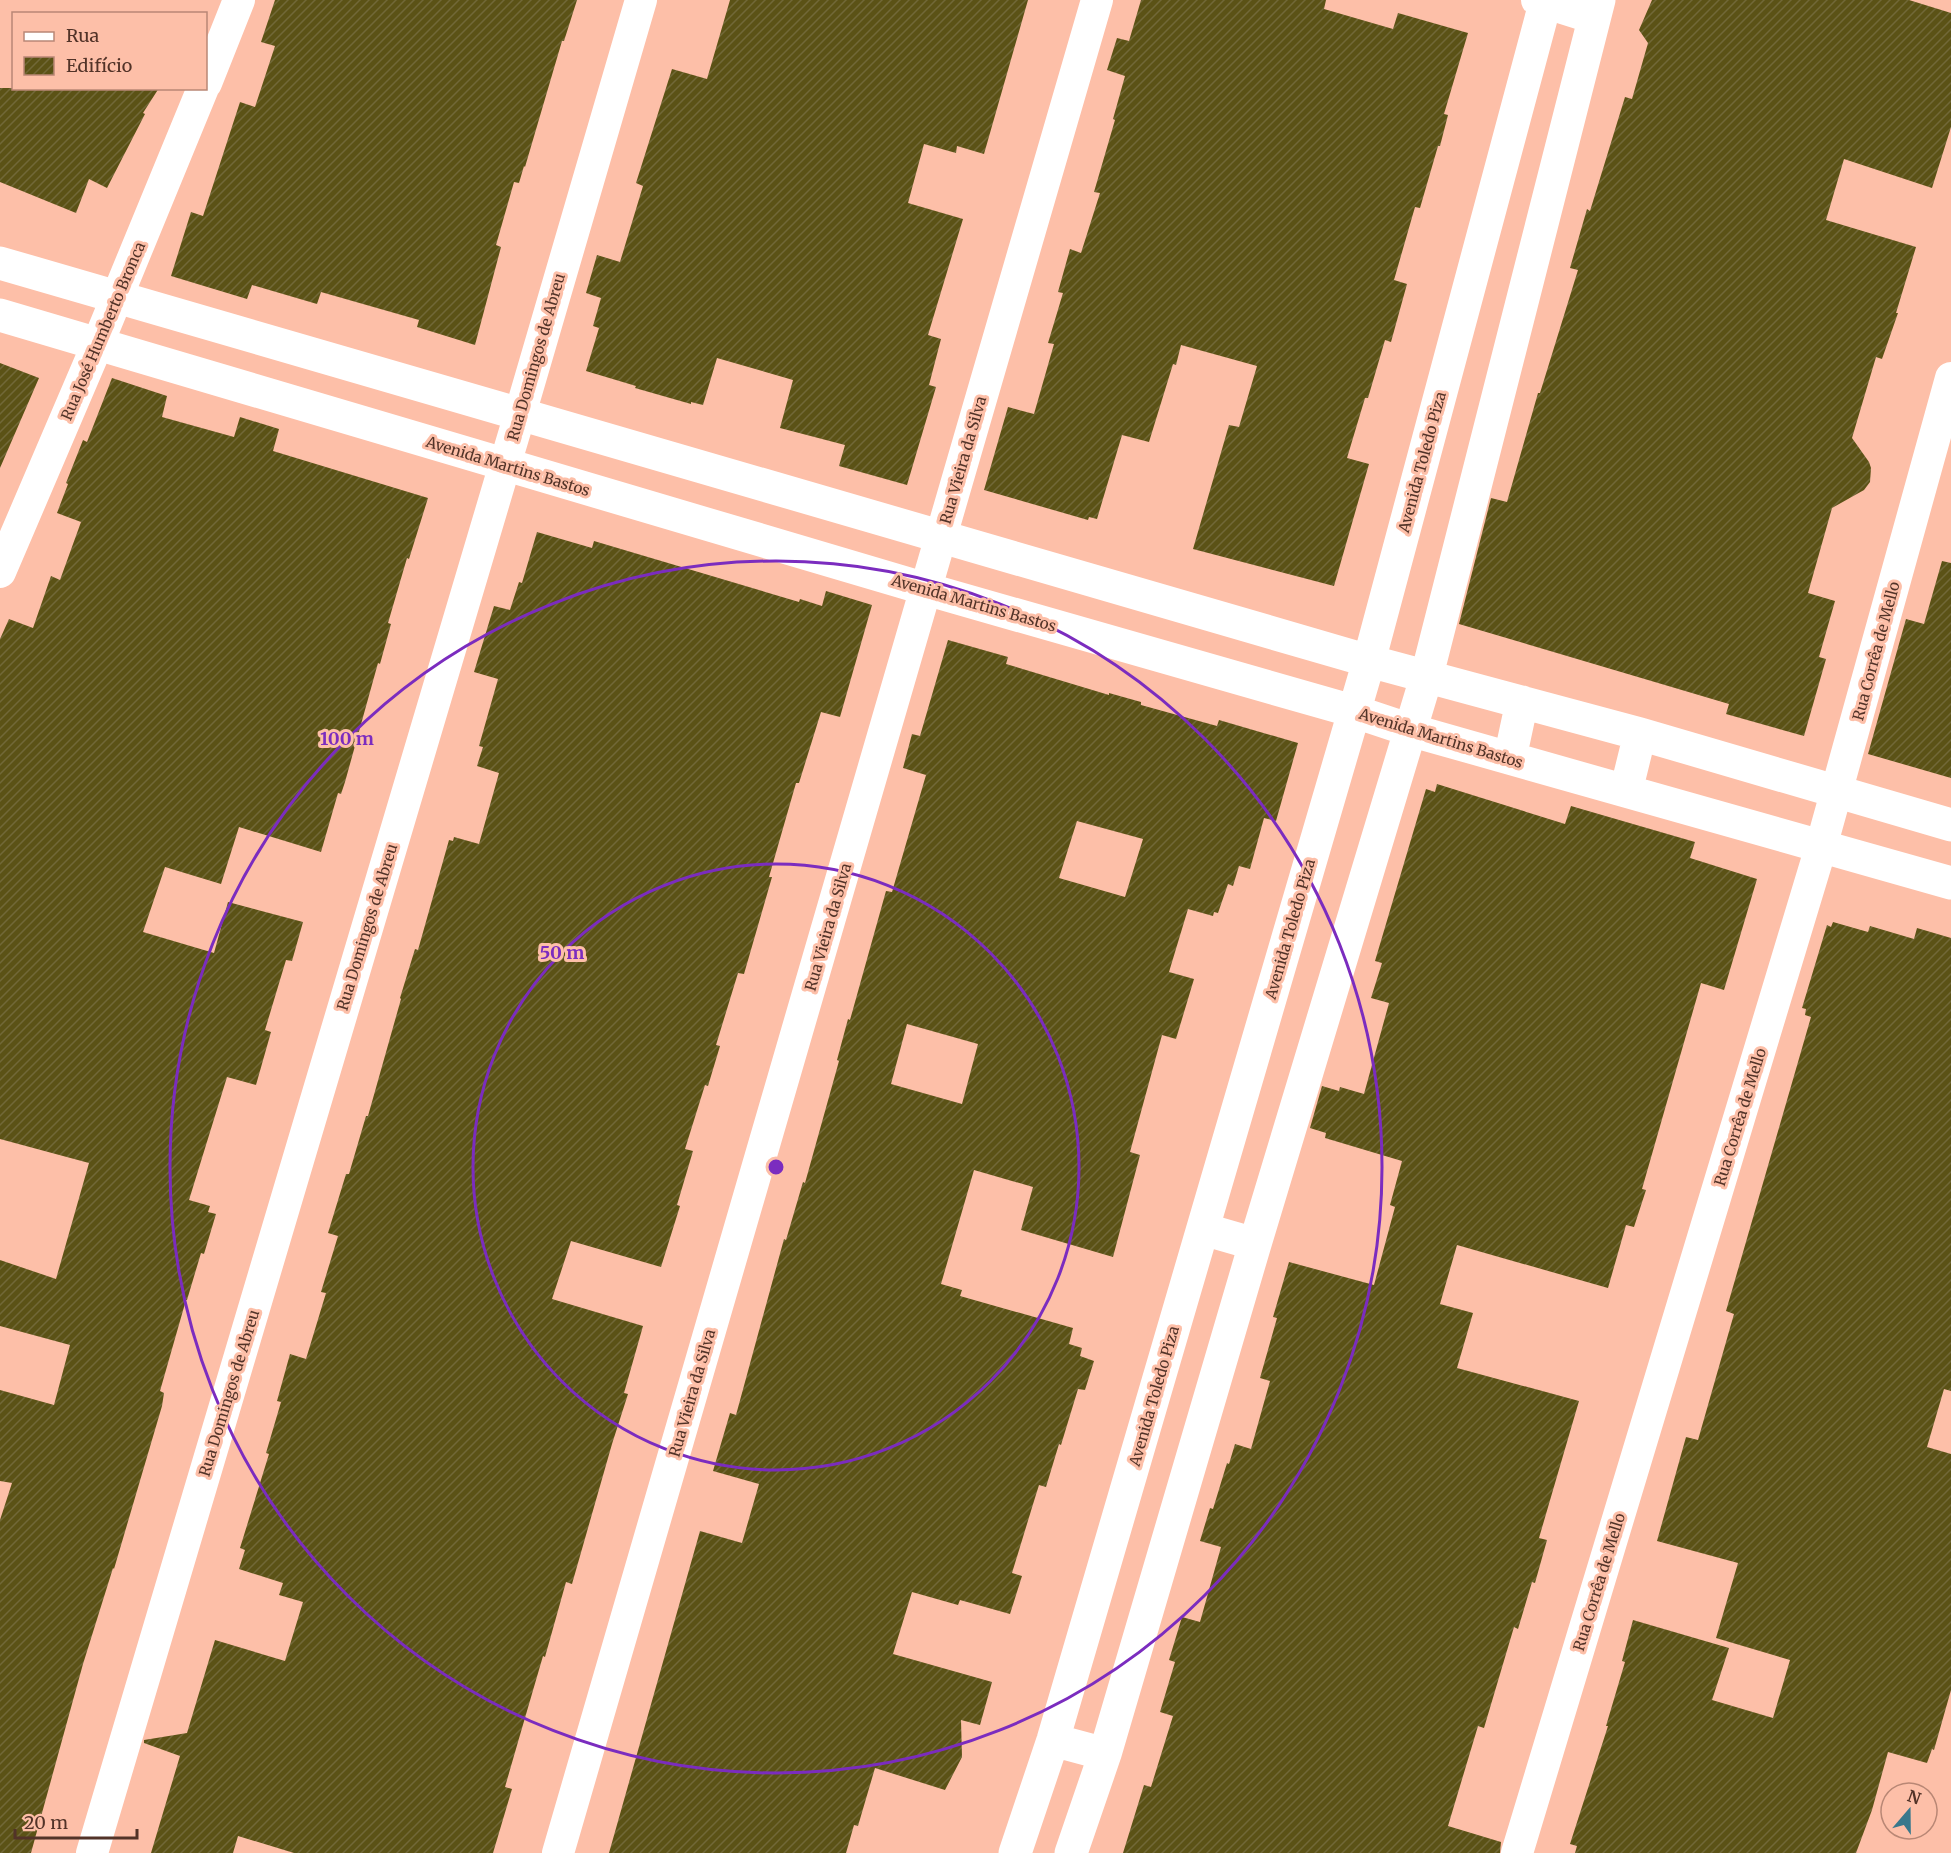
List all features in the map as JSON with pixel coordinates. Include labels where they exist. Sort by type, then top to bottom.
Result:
[{"type":"street","points":[[207,80],[239,0]]},
{"type":"street","name":"Rua Domingos de Abreu","points":[[92,1853],[641,0]]},
{"type":"street","name":"Rua Vieira da Silva","points":[[558,1853],[1097,0]]},
{"type":"street","points":[[1071,1853],[1105,1754],[1255,1244],[1427,675],[1597,9],[1542,1]]},
{"type":"street","name":"Avenida Toledo Piza","points":[[1015,1853],[1053,1740],[1369,661],[1542,1]]},
{"type":"street","name":"Rua José Humberto Bronca","points":[[0,572],[202,90]]},
{"type":"street","points":[[0,263],[1369,661],[1640,734],[1951,825]]},
{"type":"street","name":"Avenida Martins Bastos","points":[[0,315],[926,590],[1951,883]]},
{"type":"street","name":"Rua Corrêa de Mello","points":[[1517,1853],[1821,847],[1951,378]]},
{"type":"street","points":[[1510,758],[1522,702]]},
{"type":"street","points":[[1626,790],[1640,734]]},
{"type":"street","points":[[1203,1229],[1255,1244]]},
{"type":"street","points":[[1053,1740],[1105,1754]]},
{"type":"building","points":[[275,0],[577,0],[564,41],[562,41],[525,167],[519,183],[514,182],[496,245],[501,247],[475,345],[417,327],[419,320],[321,292],[317,304],[252,285],[247,299],[171,276],[191,212],[203,216],[240,102],[255,107],[275,46],[261,42]]},
{"type":"building","points":[[730,0],[1028,0],[984,154],[957,146],[956,153],[924,144],[908,203],[963,219],[928,335],[941,339],[929,385],[936,387],[907,485],[839,466],[845,445],[780,428],[793,380],[717,358],[703,405],[691,402],[691,404],[635,388],[636,386],[586,371],[599,328],[593,326],[601,298],[586,293],[597,255],[620,262],[643,186],[636,183],[672,69],[707,79]]},
{"type":"building","points":[[1141,0],[1326,0],[1324,9],[1393,29],[1398,13],[1468,33],[1444,114],[1448,115],[1440,146],[1438,146],[1420,208],[1415,207],[1394,280],[1407,284],[1391,342],[1385,340],[1347,458],[1369,464],[1334,586],[1193,549],[1229,425],[1239,427],[1257,366],[1181,345],[1149,442],[1122,435],[1097,519],[1089,517],[1088,520],[984,490],[1008,407],[1034,414],[1054,344],[1048,343],[1063,293],[1058,292],[1070,249],[1081,253],[1100,193],[1094,192],[1125,76],[1107,70],[1117,38],[1129,41]]},
{"type":"building","points":[[1652,0],[1909,0],[1951,13],[1951,127],[1932,188],[1844,159],[1826,220],[1916,247],[1896,313],[1898,313],[1882,359],[1876,357],[1852,438],[1869,462],[1870,482],[1864,490],[1832,508],[1808,593],[1835,601],[1819,657],[1826,659],[1804,736],[1726,714],[1729,704],[1459,624],[1491,498],[1507,502],[1538,393],[1540,393],[1578,270],[1570,268],[1587,209],[1590,211],[1625,97],[1632,99],[1648,43],[1639,30]]},
{"type":"building","points":[[0,88],[12,88],[12,90],[158,90],[143,113],[145,114],[107,188],[89,179],[76,213],[0,182]]},
{"type":"building","points":[[0,363],[39,378],[0,468]]},
{"type":"building","points":[[112,378],[167,396],[162,417],[234,437],[240,417],[279,429],[273,451],[428,498],[409,559],[407,558],[388,623],[391,624],[380,664],[378,663],[345,782],[341,794],[338,793],[321,852],[239,827],[221,884],[165,867],[143,932],[214,953],[228,902],[303,922],[292,961],[286,960],[265,1030],[271,1032],[256,1085],[227,1077],[189,1200],[210,1206],[208,1212],[216,1214],[204,1254],[201,1253],[186,1300],[160,1391],[164,1393],[162,1406],[114,1569],[83,1664],[31,1853],[0,1853],[0,1520],[12,1483],[0,1481],[0,1390],[54,1405],[70,1345],[0,1326],[0,1260],[56,1279],[89,1163],[0,1139],[0,639],[9,619],[33,628],[51,576],[60,580],[81,522],[57,513],[83,440],[87,442]]},
{"type":"building","points":[[537,532],[592,548],[594,541],[799,602],[800,599],[822,606],[826,591],[872,605],[840,717],[821,712],[799,783],[796,783],[744,974],[738,973],[716,1045],[720,1046],[708,1086],[705,1085],[685,1149],[693,1151],[677,1205],[680,1206],[661,1267],[571,1241],[552,1299],[643,1326],[624,1393],[628,1394],[572,1584],[566,1582],[505,1787],[512,1789],[493,1853],[294,1853],[238,1836],[233,1853],[151,1853],[180,1756],[144,1743],[144,1740],[187,1733],[215,1640],[285,1661],[303,1602],[279,1595],[283,1583],[239,1569],[245,1550],[240,1548],[269,1454],[266,1453],[281,1402],[277,1401],[290,1354],[306,1359],[326,1293],[321,1292],[338,1236],[328,1233],[346,1174],[349,1174],[366,1116],[368,1116],[400,998],[415,949],[418,950],[449,840],[453,841],[454,837],[479,844],[499,773],[477,766],[483,747],[479,746],[498,679],[474,672],[494,606],[510,610],[519,582],[522,583]]},
{"type":"building","points":[[1942,561],[1951,563],[1951,778],[1868,754],[1906,619],[1924,624]]},
{"type":"building","points":[[948,640],[1008,657],[1006,664],[1109,695],[1109,693],[1141,702],[1141,705],[1217,726],[1219,720],[1298,743],[1276,821],[1264,818],[1250,869],[1239,866],[1233,886],[1228,884],[1218,913],[1214,912],[1213,916],[1188,909],[1169,972],[1194,979],[1176,1039],[1162,1035],[1130,1152],[1140,1155],[1113,1257],[1021,1230],[1033,1187],[974,1170],[941,1284],[962,1290],[960,1296],[1073,1328],[1069,1344],[1082,1348],[1080,1356],[1094,1361],[1085,1390],[1078,1389],[1046,1487],[1039,1485],[1012,1573],[1022,1576],[1010,1614],[960,1600],[958,1605],[912,1592],[893,1654],[992,1682],[980,1725],[961,1720],[962,1757],[945,1790],[875,1768],[858,1826],[854,1825],[846,1853],[609,1853],[700,1531],[742,1543],[759,1484],[713,1471],[730,1413],[736,1415],[784,1239],[786,1240],[803,1182],[805,1183],[839,1061],[837,1060],[848,1019],[850,1020],[886,891],[892,892],[926,775],[903,768],[912,734],[920,736]],"holes":[[[1077,821],[1143,839],[1125,897],[1059,878]],[[907,1024],[978,1044],[962,1104],[891,1084]]]},
{"type":"building","points":[[1437,784],[1565,824],[1571,806],[1695,842],[1690,858],[1757,879],[1724,990],[1701,983],[1642,1189],[1646,1190],[1634,1227],[1626,1225],[1608,1288],[1457,1245],[1440,1304],[1473,1313],[1457,1368],[1579,1401],[1539,1538],[1547,1540],[1535,1583],[1532,1582],[1518,1629],[1514,1627],[1484,1728],[1478,1726],[1448,1826],[1501,1842],[1500,1853],[1123,1853],[1144,1785],[1151,1787],[1173,1716],[1160,1712],[1175,1662],[1169,1660],[1182,1617],[1200,1622],[1221,1547],[1200,1541],[1210,1508],[1213,1509],[1235,1444],[1251,1449],[1270,1381],[1260,1378],[1277,1318],[1273,1317],[1289,1262],[1374,1285],[1395,1207],[1390,1205],[1402,1161],[1325,1138],[1326,1133],[1310,1128],[1322,1086],[1339,1091],[1340,1087],[1364,1094],[1389,1003],[1371,998],[1382,963],[1375,961],[1426,789],[1435,792]]},
{"type":"building","points":[[1833,922],[1868,932],[1870,926],[1914,939],[1917,928],[1951,938],[1951,1391],[1944,1389],[1927,1447],[1951,1454],[1951,1690],[1934,1750],[1932,1749],[1927,1763],[1888,1752],[1872,1810],[1856,1853],[1575,1853],[1577,1846],[1570,1844],[1608,1726],[1606,1726],[1625,1662],[1622,1661],[1633,1620],[1729,1648],[1712,1700],[1773,1718],[1790,1660],[1716,1638],[1738,1563],[1657,1541],[1686,1437],[1698,1440],[1734,1314],[1726,1311],[1811,1017],[1805,1015],[1806,1009],[1802,1008],[1827,925],[1831,927]]}]
